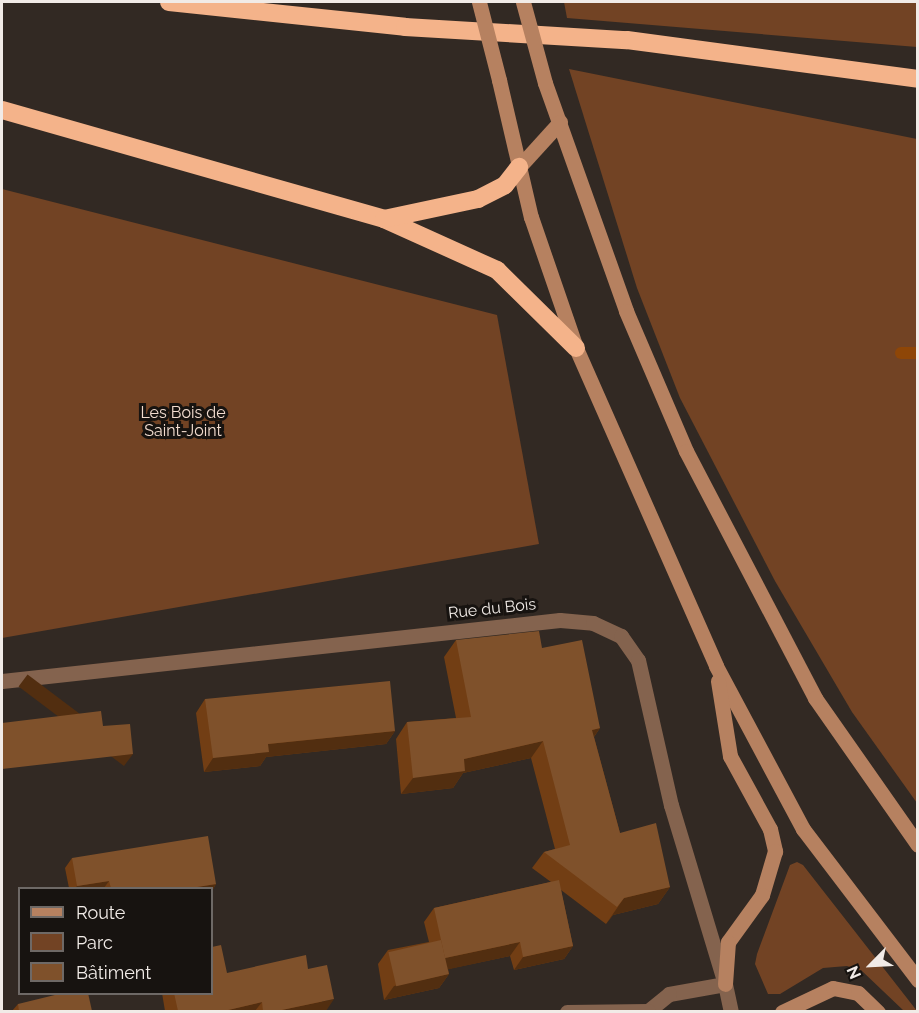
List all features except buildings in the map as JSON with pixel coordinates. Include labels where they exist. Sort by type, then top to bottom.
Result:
[{"type":"highway","points":[[169,2],[405,27],[639,42],[918,79]]},
{"type":"highway","points":[[2,110],[384,219],[497,270],[576,348]]},
{"type":"highway","points":[[384,219],[478,199],[505,185],[519,167]]},
{"type":"main road","points":[[479,2],[519,167],[576,348],[716,666],[803,829],[918,980]]},
{"type":"main road","points":[[523,2],[546,83],[626,311],[727,534],[815,698],[918,845]]},
{"type":"main road","points":[[519,167],[560,122]]},
{"type":"main road","points":[[716,666],[730,756],[770,829],[775,850],[762,895],[728,942],[725,984]]},
{"type":"main road","points":[[782,1011],[833,988],[858,993],[878,1011]]},
{"type":"street","name":"Rue du Bois","points":[[2,681],[560,620],[593,623],[621,636],[638,660],[670,805],[725,984],[731,1011]]},
{"type":"street","points":[[567,1011],[648,1011],[669,994],[725,984]]},
{"type":"green space","points":[[564,2],[917,2],[917,47],[567,18]]},
{"type":"green space","points":[[569,69],[917,139],[917,803],[852,712],[775,581],[680,398],[637,288]]},
{"type":"green space","name":"Les Bois de Saint-Joint","points":[[2,189],[497,315],[539,544],[2,638]]},
{"type":"green space","points":[[797,862],[803,865],[917,1011],[904,1011],[862,971],[847,966],[823,968],[780,994],[768,994],[755,964],[757,954],[790,865]]},
{"type":"waterway","points":[[901,353],[918,353]]}]
